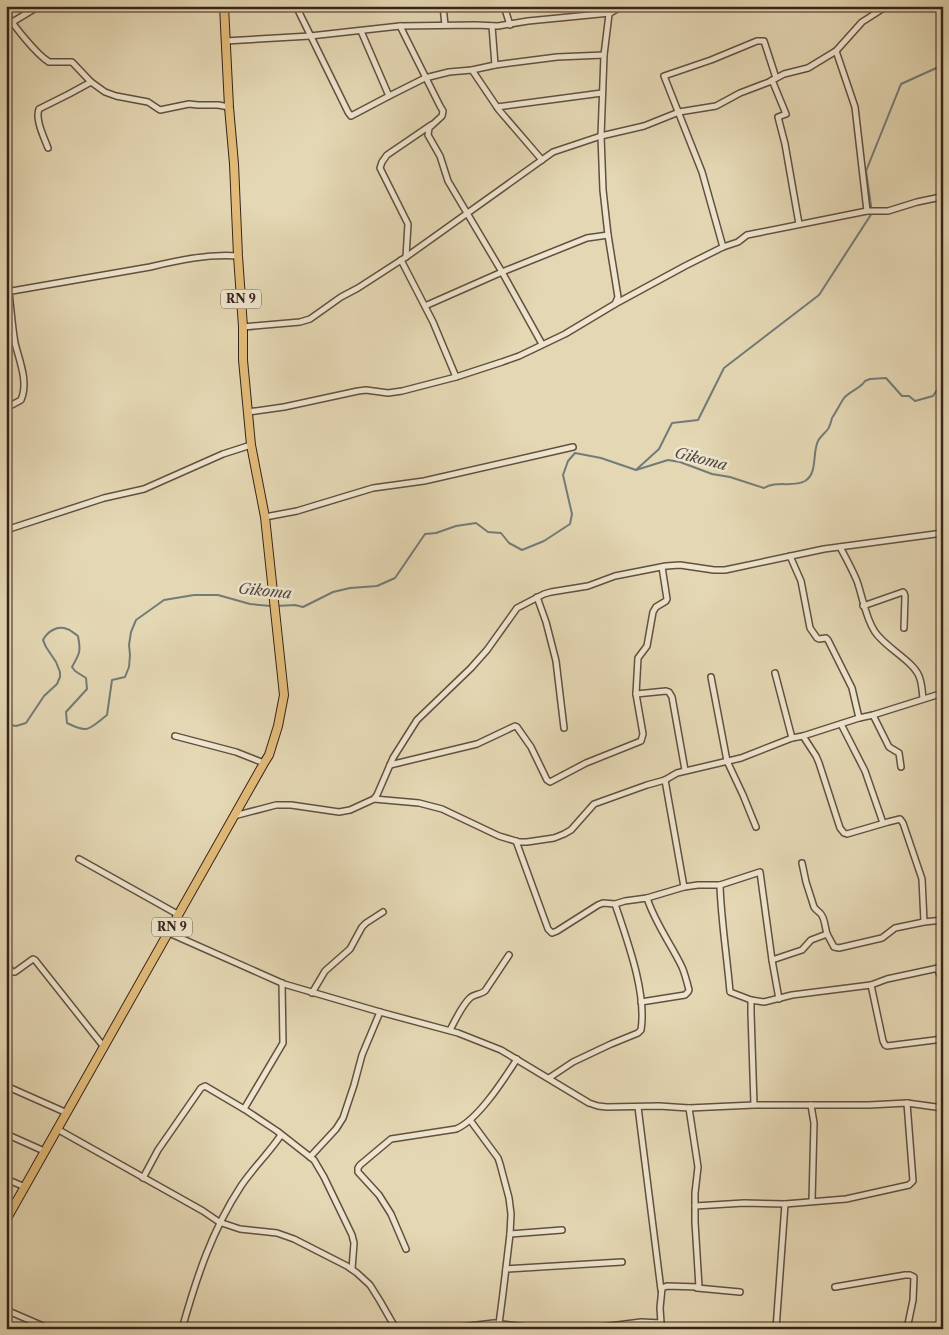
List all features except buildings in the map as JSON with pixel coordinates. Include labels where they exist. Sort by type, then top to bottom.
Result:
[{"type":"main road","name":"RN 9","points":[[6,1220],[269,754],[278,726],[284,694],[265,517],[251,444],[243,360],[243,328],[224,6]]},
{"type":"street","points":[[6,26],[39,6]]},
{"type":"street","points":[[296,6],[351,116],[425,78],[449,72],[557,57],[604,56]]},
{"type":"street","points":[[443,6],[445,25]]},
{"type":"street","points":[[504,6],[510,25]]},
{"type":"street","points":[[610,6],[604,56],[601,136],[603,190],[618,297],[614,304]]},
{"type":"street","points":[[226,41],[310,36],[400,26],[510,25],[528,21],[610,13],[622,6]]},
{"type":"street","points":[[243,328],[305,321],[340,297],[358,288],[403,259],[560,149],[601,136],[644,126],[678,112],[716,106],[740,93],[784,74],[808,68],[836,51],[862,22],[886,6]]},
{"type":"street","points":[[6,12],[12,22],[46,60],[50,62],[72,62],[90,82],[105,92],[148,102],[160,110],[189,104],[229,107]]},
{"type":"street","points":[[400,26],[443,111],[442,116],[429,128],[428,135],[440,156],[448,181],[468,212],[542,344]]},
{"type":"street","points":[[492,26],[495,65]]},
{"type":"street","points":[[361,31],[389,96]]},
{"type":"street","points":[[723,247],[702,172],[664,76],[711,60],[757,41],[764,41],[786,114],[778,117],[785,144],[799,224]]},
{"type":"street","points":[[836,51],[855,107],[867,211]]},
{"type":"street","points":[[472,70],[497,107],[542,160]]},
{"type":"street","points":[[48,148],[39,120],[39,109],[90,82]]},
{"type":"street","points":[[497,107],[602,93]]},
{"type":"street","points":[[435,122],[387,155],[380,168],[408,224],[403,259],[456,377]]},
{"type":"street","points":[[248,412],[284,407],[358,391],[366,390],[388,393],[402,391],[456,377],[519,356],[565,334],[645,287],[723,247],[738,242],[747,235],[867,211],[888,211],[943,196]]},
{"type":"street","points":[[425,306],[502,272],[588,238],[608,235]]},
{"type":"street","points":[[6,408],[22,400],[24,389],[8,292],[150,267],[196,256],[238,256]]},
{"type":"street","points":[[6,530],[96,501],[144,489],[223,454],[251,444]]},
{"type":"street","points":[[265,517],[297,511],[373,488],[424,481],[573,447]]},
{"type":"street","points":[[234,816],[276,805],[292,805],[339,812],[350,810],[374,798],[390,765],[417,720],[487,650],[516,608],[551,592],[588,586],[615,576],[662,567],[680,566],[725,570],[840,547],[943,533]]},
{"type":"street","points":[[840,547],[857,582],[871,626],[884,643],[909,663],[918,673],[923,698]]},
{"type":"street","points":[[790,556],[801,581],[810,628],[817,638],[826,638],[828,640],[852,688],[859,718]]},
{"type":"street","points":[[390,765],[477,744],[515,726],[531,747],[547,780],[550,782],[586,763],[641,741],[643,734],[636,694],[638,658],[647,646],[653,612],[656,607],[666,601],[662,567]]},
{"type":"street","points":[[864,606],[903,592],[905,596],[904,628]]},
{"type":"street","points":[[537,598],[546,622],[556,661],[564,728]]},
{"type":"street","points":[[775,673],[792,738]]},
{"type":"street","points":[[711,677],[727,761],[756,827]]},
{"type":"street","points":[[636,694],[666,691],[671,694],[685,770]]},
{"type":"street","points":[[374,798],[419,803],[442,809],[499,836],[516,841],[527,842],[554,838],[571,830],[594,804],[665,780],[685,770],[741,758],[792,738],[873,715],[943,692]]},
{"type":"street","points":[[873,715],[889,747],[899,754],[901,767]]},
{"type":"street","points":[[842,724],[864,772],[883,823]]},
{"type":"street","points":[[175,736],[236,752],[264,763]]},
{"type":"street","points":[[803,736],[819,763],[842,832],[847,834],[900,819],[903,823],[922,879],[924,922]]},
{"type":"street","points":[[665,780],[684,887]]},
{"type":"street","points":[[516,841],[552,933],[603,903],[616,904],[647,898],[684,887],[720,884],[760,872],[779,999]]},
{"type":"street","points":[[79,859],[179,915]]},
{"type":"street","points":[[802,862],[814,907],[822,916],[827,934],[834,947],[839,948],[882,938],[895,928],[943,920]]},
{"type":"street","points":[[720,884],[720,905],[731,993],[764,1002],[792,995],[871,985],[887,979],[940,967],[943,982]]},
{"type":"street","points":[[641,1002],[685,995],[689,990],[683,969],[647,898]]},
{"type":"street","points":[[549,1078],[573,1062],[639,1032],[642,1027],[641,996],[616,904]]},
{"type":"street","points":[[312,993],[325,971],[350,949],[362,927],[383,912]]},
{"type":"street","points":[[169,933],[282,983],[312,993],[450,1030],[501,1050],[598,1106],[607,1108],[659,1106],[689,1108],[754,1105],[907,1103],[943,1108]]},
{"type":"street","points":[[772,960],[802,950],[811,940],[827,934]]},
{"type":"street","points":[[450,1030],[468,1000],[474,995],[485,991],[509,954]]},
{"type":"street","points":[[6,963],[14,972],[33,959],[35,960],[104,1047]]},
{"type":"street","points":[[244,1109],[283,1043],[282,983]]},
{"type":"street","points":[[871,985],[885,1045],[943,1039]]},
{"type":"street","points":[[752,1000],[754,1105]]},
{"type":"street","points":[[310,1156],[339,1126],[364,1050],[380,1012]]},
{"type":"street","points":[[406,1249],[391,1214],[379,1195],[358,1172],[358,1168],[391,1139],[462,1127],[500,1085],[516,1059]]},
{"type":"street","points":[[6,1086],[66,1113]]},
{"type":"street","points":[[143,1178],[158,1150],[201,1088],[205,1086],[244,1109],[310,1156],[324,1177],[352,1235],[354,1243],[352,1269]]},
{"type":"street","points":[[695,1206],[744,1203],[785,1204],[846,1199],[909,1185],[913,1181],[907,1103]]},
{"type":"street","points":[[811,1105],[814,1123],[812,1201]]},
{"type":"street","points":[[586,1329],[641,1322],[661,1326],[661,1290],[638,1107]]},
{"type":"street","points":[[689,1108],[698,1167],[694,1222],[699,1286],[697,1288]]},
{"type":"street","points":[[470,1120],[498,1158],[510,1208],[510,1234],[498,1326]]},
{"type":"street","points":[[57,1130],[203,1211],[219,1222],[240,1229],[276,1233],[352,1269],[370,1285],[396,1329]]},
{"type":"street","points":[[6,1134],[44,1151]]},
{"type":"street","points":[[182,1329],[203,1262],[219,1222],[240,1187],[281,1135]]},
{"type":"street","points":[[6,1179],[24,1187]]},
{"type":"street","points":[[776,1329],[785,1204]]},
{"type":"street","points":[[510,1234],[562,1230]]},
{"type":"street","points":[[506,1269],[622,1262]]},
{"type":"street","points":[[835,1287],[905,1275],[914,1277],[913,1300],[907,1329]]},
{"type":"street","points":[[661,1290],[664,1286],[667,1286],[740,1292]]},
{"type":"street","points":[[6,1310],[50,1329]]},
{"type":"street","points":[[443,1329],[498,1326],[544,1329]]},
{"type":"waterway","points":[[637,469],[659,449],[672,423],[698,420],[724,368],[819,295],[872,213],[866,171],[901,84],[943,65]]},
{"type":"waterway","name":"Gikoma","points":[[276,606],[295,605],[303,607],[333,592],[350,588],[377,586],[395,578],[425,534],[436,533],[456,526],[476,523],[488,532],[501,533],[509,543],[522,550],[544,541],[570,524],[572,514],[563,475],[568,461],[575,453],[601,458],[636,470],[668,460],[680,462],[712,474],[730,477],[764,488],[774,485],[800,483],[805,481],[812,473],[818,441],[829,428],[842,400],[865,381],[886,378],[902,396],[909,396],[915,401],[933,396],[943,381]]},
{"type":"waterway","name":"Gikoma","points":[[6,724],[16,726],[26,723],[44,696],[57,684],[60,672],[43,640],[53,630],[63,628],[70,630],[78,636],[79,652],[72,667],[86,678],[87,689],[66,712],[67,723],[85,729],[92,727],[107,715],[112,680],[125,677],[129,667],[131,632],[136,620],[164,600],[194,595],[218,595],[250,604],[271,606]]}]
